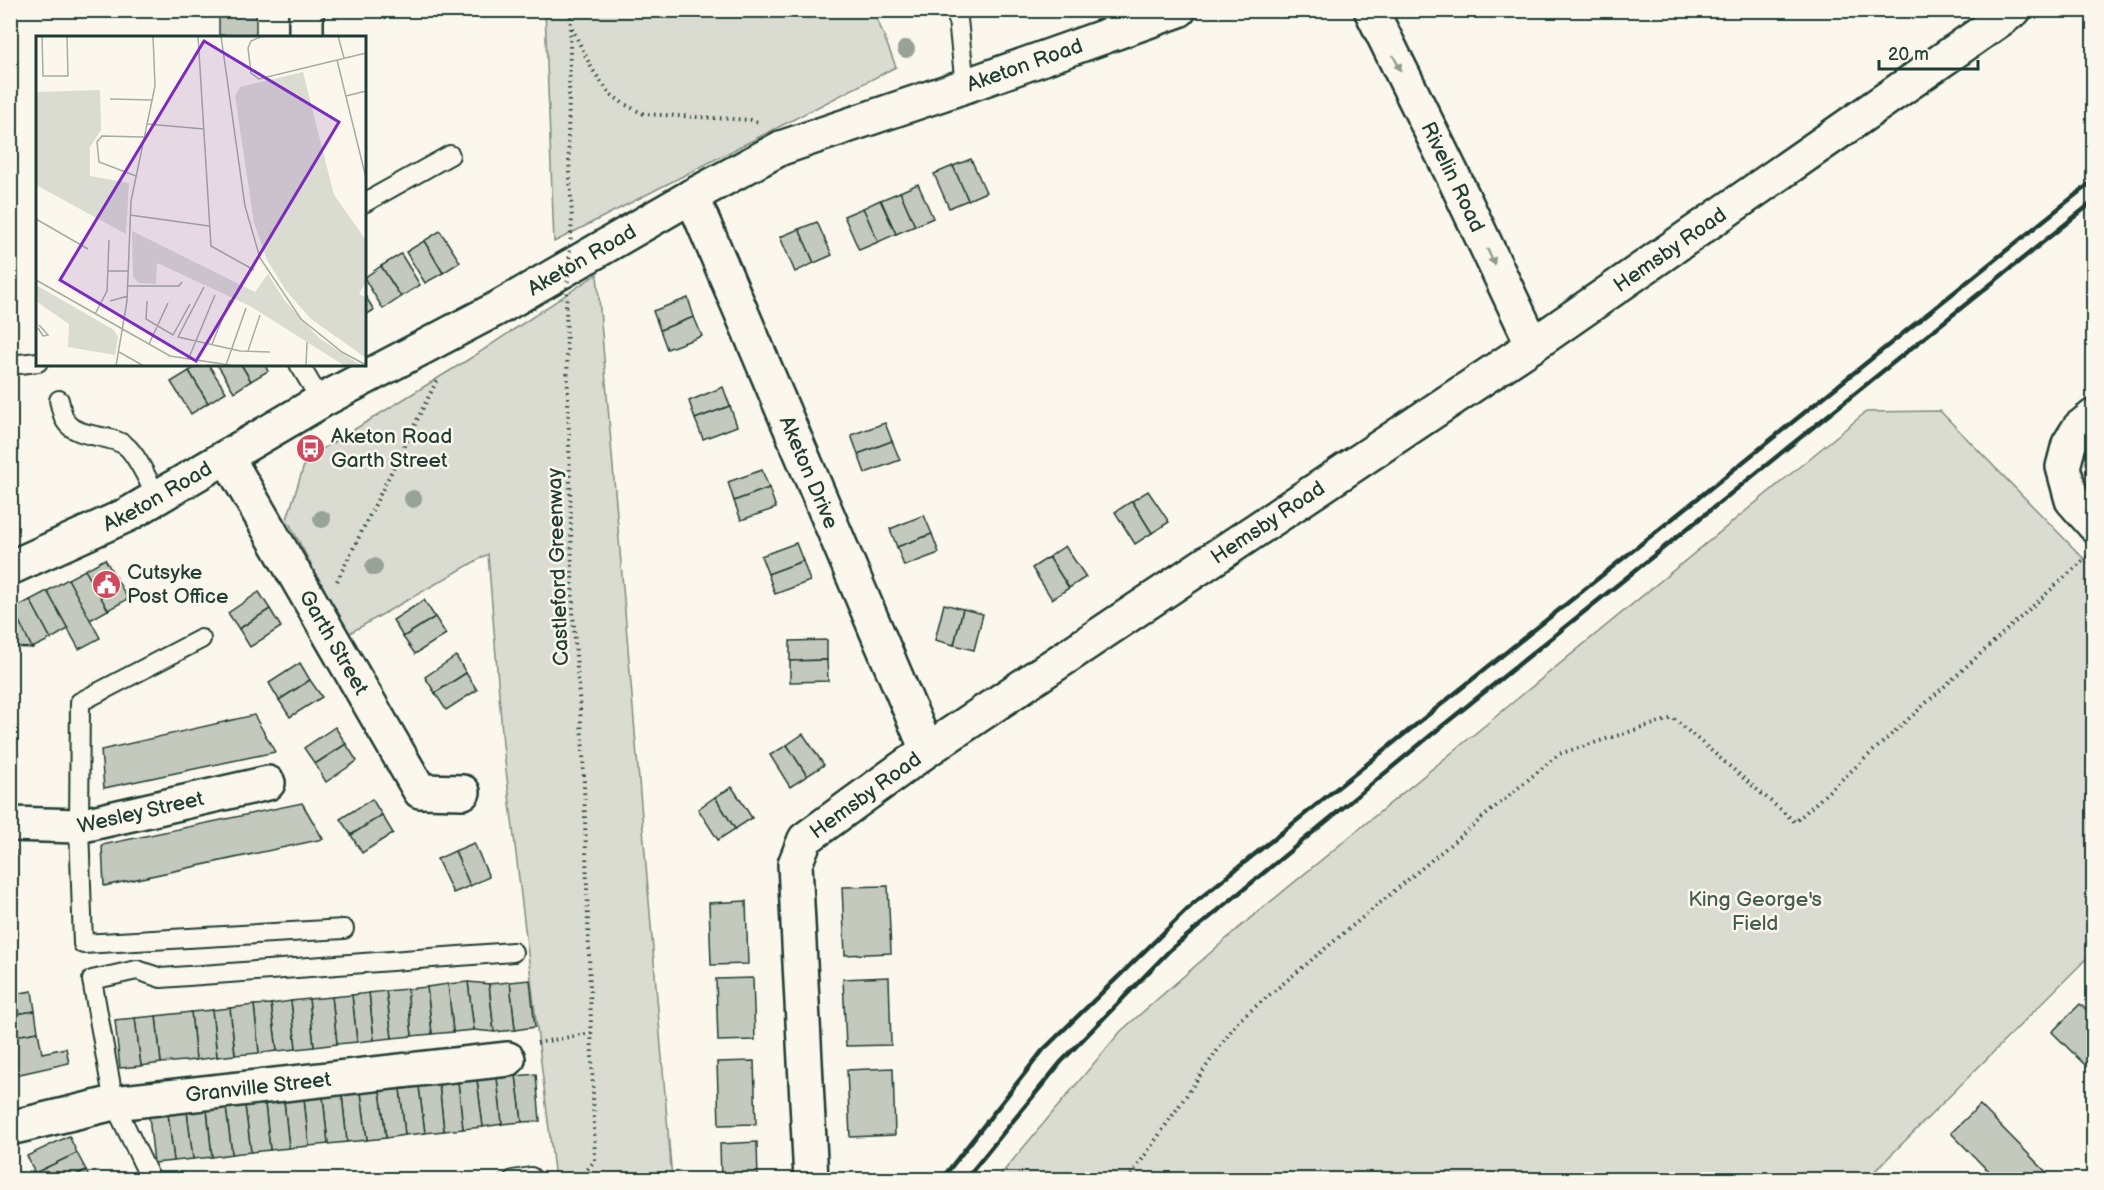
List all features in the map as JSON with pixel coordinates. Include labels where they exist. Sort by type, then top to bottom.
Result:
[{"type":"street","points":[[306,10],[306,36]]},
{"type":"street","name":"Aketon Road","points":[[10,568],[127,515],[321,401],[464,326],[781,148],[1179,10]]},
{"type":"street","name":"Rivelin Road","points":[[1371,10],[1533,345]]},
{"type":"street","name":"Hemsby Road","points":[[811,1179],[795,864],[805,839],[927,750],[1533,345],[2014,10]]},
{"type":"street","name":"Aketon Drive","points":[[692,196],[927,750]]},
{"type":"street","points":[[2094,416],[2079,428],[2069,444],[2063,467],[2072,500],[2094,525]]},
{"type":"street","name":"Garth Street","points":[[227,457],[420,791],[463,792]]},
{"type":"street","name":"Wesley Street","points":[[10,824],[79,826],[268,783]]},
{"type":"street","name":"Granville Street","points":[[10,1128],[114,1103],[508,1059]]},
{"type":"lane","points":[[957,10],[965,86]]},
{"type":"lane","points":[[366,202],[450,155]]},
{"type":"lane","points":[[10,365],[36,362]]},
{"type":"lane","points":[[300,366],[321,401]]},
{"type":"lane","points":[[59,400],[65,420],[69,425],[75,429],[116,441],[130,450],[158,497]]},
{"type":"lane","points":[[201,639],[80,702],[79,826],[83,945],[344,929]]},
{"type":"lane","points":[[151,1179],[114,1103],[92,980],[137,970],[161,978],[513,952]]},
{"type":"path","name":"Castleford Greenway","points":[[571,10],[568,138],[572,219],[566,306],[573,614],[583,750],[595,1160],[583,1175],[576,1179]]},
{"type":"path","points":[[572,28],[592,69],[609,93],[624,104],[644,114],[751,120],[763,124],[781,148]]},
{"type":"path","points":[[319,617],[464,326]]},
{"type":"path","points":[[1128,1179],[1237,1022],[1559,754],[1672,718],[1795,822],[2094,552]]},
{"type":"path","points":[[508,1059],[523,1046],[591,1033]]},
{"type":"green space","points":[[545,11],[874,11],[896,67],[554,242]]},
{"type":"green space","points":[[597,274],[672,1179],[555,1179],[503,745],[488,554],[348,634],[287,519],[306,459],[474,356]]},
{"type":"green space","name":"King George's Field","points":[[1940,411],[2093,568],[2093,952],[1867,1179],[997,1179],[1121,1031],[1241,926],[1866,412]]},
{"type":"building","points":[[219,10],[256,10],[256,15],[219,14]]},
{"type":"building","points":[[219,14],[256,15],[256,35],[219,35]]},
{"type":"building","points":[[971,159],[986,192],[968,200],[953,166]]},
{"type":"building","points":[[953,166],[968,200],[949,208],[934,174]]},
{"type":"building","points":[[918,184],[933,218],[915,226],[900,192]]},
{"type":"building","points":[[900,192],[915,226],[896,234],[881,200]]},
{"type":"building","points":[[880,200],[896,234],[878,242],[863,208]]},
{"type":"building","points":[[863,208],[878,242],[859,250],[844,216]]},
{"type":"building","points":[[817,222],[832,255],[814,263],[799,229]]},
{"type":"building","points":[[799,229],[814,263],[795,272],[780,237]]},
{"type":"building","points":[[440,231],[460,262],[443,273],[424,241]]},
{"type":"building","points":[[424,241],[443,273],[425,283],[406,252]]},
{"type":"building","points":[[401,254],[420,285],[401,297],[381,266]]},
{"type":"building","points":[[381,266],[401,297],[383,309],[366,281],[366,277]]},
{"type":"building","points":[[366,297],[374,310],[366,315]]},
{"type":"building","points":[[688,298],[694,317],[660,330],[653,311]]},
{"type":"building","points":[[694,317],[702,336],[667,349],[660,330]]},
{"type":"building","points":[[197,366],[209,366],[226,392],[208,403],[189,371]]},
{"type":"building","points":[[218,366],[242,366],[251,381],[234,392]]},
{"type":"building","points":[[242,366],[265,366],[268,371],[251,381]]},
{"type":"building","points":[[189,371],[208,403],[191,414],[171,382]]},
{"type":"building","points":[[723,387],[730,406],[695,419],[689,401]]},
{"type":"building","points":[[730,406],[737,426],[703,439],[695,419]]},
{"type":"building","points":[[885,423],[892,441],[858,454],[851,435]]},
{"type":"building","points":[[892,441],[900,460],[865,473],[858,454]]},
{"type":"building","points":[[762,470],[769,488],[734,501],[728,482]]},
{"type":"building","points":[[769,488],[776,508],[741,520],[734,501]]},
{"type":"building","points":[[1148,491],[1169,522],[1152,533],[1132,501]]},
{"type":"building","points":[[1132,501],[1152,533],[1135,544],[1115,512]]},
{"type":"building","points":[[924,515],[932,534],[897,547],[890,529]]},
{"type":"building","points":[[932,534],[939,553],[904,566],[897,547]]},
{"type":"building","points":[[796,543],[803,561],[768,574],[761,556]]},
{"type":"building","points":[[1065,546],[1086,577],[1069,588],[1049,557]]},
{"type":"building","points":[[1049,557],[1069,588],[1052,599],[1032,568]]},
{"type":"building","name":"Cutsyke Post Office","points":[[105,559],[128,599],[108,610],[85,570]]},
{"type":"building","points":[[803,561],[810,581],[775,594],[768,574]]},
{"type":"building","points":[[85,570],[108,610],[90,620],[68,579]]},
{"type":"building","points":[[68,579],[100,638],[79,649],[47,591]]},
{"type":"building","points":[[47,591],[68,629],[51,639],[30,600]]},
{"type":"building","points":[[259,592],[270,609],[239,629],[228,613]]},
{"type":"building","points":[[30,600],[51,639],[32,648],[13,609]]},
{"type":"building","points":[[424,600],[435,617],[403,637],[393,620]]},
{"type":"building","points":[[944,604],[963,609],[954,645],[935,640]]},
{"type":"building","points":[[13,609],[32,648],[10,647],[10,610]]},
{"type":"building","points":[[270,609],[281,627],[250,647],[239,629]]},
{"type":"building","points":[[963,609],[983,614],[974,650],[954,645]]},
{"type":"building","points":[[435,617],[446,634],[415,654],[403,637]]},
{"type":"building","points":[[827,640],[827,660],[790,661],[790,641]]},
{"type":"building","points":[[456,656],[466,673],[435,693],[425,677]]},
{"type":"building","points":[[827,660],[828,681],[790,682],[790,661]]},
{"type":"building","points":[[300,663],[310,680],[279,700],[269,683]]},
{"type":"building","points":[[10,671],[12,671],[13,696],[10,696]]},
{"type":"building","points":[[466,673],[477,690],[446,710],[435,693]]},
{"type":"building","points":[[310,680],[322,697],[290,717],[279,700]]},
{"type":"building","points":[[10,696],[13,696],[14,716],[10,716]]},
{"type":"building","points":[[254,715],[275,752],[104,788],[101,750]]},
{"type":"building","points":[[10,716],[14,716],[15,738],[10,738]]},
{"type":"building","points":[[335,727],[346,744],[315,764],[304,748]]},
{"type":"building","points":[[803,734],[824,765],[807,776],[787,745]]},
{"type":"building","points":[[10,738],[15,738],[16,760],[10,760]]},
{"type":"building","points":[[346,744],[357,761],[326,782],[315,764]]},
{"type":"building","points":[[787,745],[807,776],[790,787],[770,755]]},
{"type":"building","points":[[10,760],[16,760],[18,799],[10,799]]},
{"type":"building","points":[[732,787],[752,818],[735,829],[715,797]]},
{"type":"building","points":[[715,797],[735,829],[718,840],[698,809]]},
{"type":"building","points":[[372,799],[382,815],[351,835],[340,819]]},
{"type":"building","points":[[302,803],[323,839],[104,886],[102,845]]},
{"type":"building","points":[[382,815],[393,833],[362,853],[351,835]]},
{"type":"building","points":[[474,843],[489,877],[470,886],[455,851]]},
{"type":"building","points":[[10,851],[16,851],[17,968],[10,968]]},
{"type":"building","points":[[455,851],[470,886],[453,893],[437,859]]},
{"type":"building","points":[[888,886],[891,953],[845,955],[842,887]]},
{"type":"building","points":[[746,901],[748,964],[711,965],[709,903]]},
{"type":"building","points":[[889,977],[891,1045],[846,1046],[843,979]]},
{"type":"building","points":[[753,978],[755,1040],[718,1041],[716,979]]},
{"type":"building","points":[[530,980],[535,1027],[515,1030],[510,982]]},
{"type":"building","points":[[468,982],[489,984],[494,1032],[474,1030]]},
{"type":"building","points":[[468,982],[474,1030],[453,1032],[448,984]]},
{"type":"building","points":[[510,982],[515,1030],[494,1032],[489,984]]},
{"type":"building","points":[[448,984],[453,1032],[432,1034],[427,987]]},
{"type":"building","points":[[427,987],[432,1034],[412,1036],[407,989]]},
{"type":"building","points":[[407,989],[412,1036],[392,1038],[386,991]]},
{"type":"building","points":[[32,991],[35,1011],[10,1015],[10,995]]},
{"type":"building","points":[[386,991],[392,1038],[374,1040],[369,993]]},
{"type":"building","points":[[369,993],[374,1040],[357,1042],[352,995]]},
{"type":"building","points":[[352,995],[357,1042],[337,1044],[332,997]]},
{"type":"building","points":[[332,997],[337,1044],[314,1047],[309,999]]},
{"type":"building","points":[[309,999],[314,1047],[296,1049],[291,1001]]},
{"type":"building","points":[[291,1001],[296,1049],[277,1051],[271,1004]]},
{"type":"building","points":[[271,1004],[277,1051],[259,1053],[254,1005]]},
{"type":"building","points":[[2080,1004],[2094,1017],[2094,1074],[2052,1032]]},
{"type":"building","points":[[254,1005],[259,1053],[235,1055],[230,1008]]},
{"type":"building","points":[[230,1008],[235,1055],[217,1057],[212,1010]]},
{"type":"building","points":[[212,1010],[217,1057],[196,1060],[191,1012]]},
{"type":"building","points":[[35,1011],[38,1032],[10,1037],[10,1015]]},
{"type":"building","points":[[191,1012],[196,1060],[161,1063],[156,1016]]},
{"type":"building","points":[[156,1016],[161,1063],[141,1066],[135,1018]]},
{"type":"building","points":[[135,1018],[141,1066],[120,1068],[115,1020]]},
{"type":"building","points":[[38,1032],[42,1053],[66,1048],[69,1063],[11,1076],[10,1037]]},
{"type":"building","points":[[754,1061],[756,1124],[719,1125],[717,1062]]},
{"type":"building","points":[[893,1068],[895,1135],[850,1137],[847,1070]]},
{"type":"building","points":[[536,1074],[540,1121],[522,1122],[516,1076]]},
{"type":"building","points":[[516,1076],[522,1122],[502,1124],[497,1078]]},
{"type":"building","points":[[497,1078],[502,1124],[483,1127],[477,1080]]},
{"type":"building","points":[[477,1080],[483,1127],[463,1129],[458,1082]]},
{"type":"building","points":[[458,1082],[463,1129],[444,1131],[439,1084]]},
{"type":"building","points":[[439,1084],[444,1131],[425,1133],[419,1087]]},
{"type":"building","points":[[419,1087],[425,1133],[405,1135],[400,1089]]},
{"type":"building","points":[[400,1089],[405,1135],[386,1138],[380,1091]]},
{"type":"building","points":[[380,1091],[386,1138],[367,1140],[361,1093]]},
{"type":"building","points":[[361,1093],[367,1140],[347,1142],[342,1095]]},
{"type":"building","points":[[342,1095],[347,1142],[328,1144],[323,1097]]},
{"type":"building","points":[[323,1097],[328,1144],[309,1146],[304,1099]]},
{"type":"building","points":[[304,1099],[309,1146],[289,1148],[284,1101]]},
{"type":"building","points":[[284,1101],[289,1148],[270,1150],[265,1104]]},
{"type":"building","points":[[265,1104],[270,1150],[251,1152],[245,1106]]},
{"type":"building","points":[[1980,1105],[2054,1180],[1997,1180],[1951,1133]]},
{"type":"building","points":[[245,1106],[251,1152],[232,1154],[226,1108]]},
{"type":"building","points":[[226,1108],[232,1154],[212,1157],[207,1110]]},
{"type":"building","points":[[207,1110],[212,1157],[193,1159],[187,1112]]},
{"type":"building","points":[[187,1112],[193,1159],[174,1161],[168,1114]]},
{"type":"building","points":[[168,1114],[174,1161],[154,1163],[149,1116]]},
{"type":"building","points":[[69,1136],[77,1153],[35,1173],[27,1156]]},
{"type":"building","points":[[757,1142],[758,1180],[721,1180],[720,1144]]},
{"type":"building","points":[[77,1153],[86,1170],[66,1180],[38,1180],[35,1173]]},
{"type":"building","points":[[86,1170],[90,1180],[66,1180]]},
{"type":"railway","points":[[941,1180],[1043,1050],[1194,903],[2094,180]]},
{"type":"railway","points":[[965,1180],[1061,1062],[1170,950],[1436,731],[2094,201]]},
{"type":"place","name":"Aketon Road Garth Street","points":[[310,448]]},
{"type":"place","name":"Cutsyke Post Office","points":[[106,584]]}]
